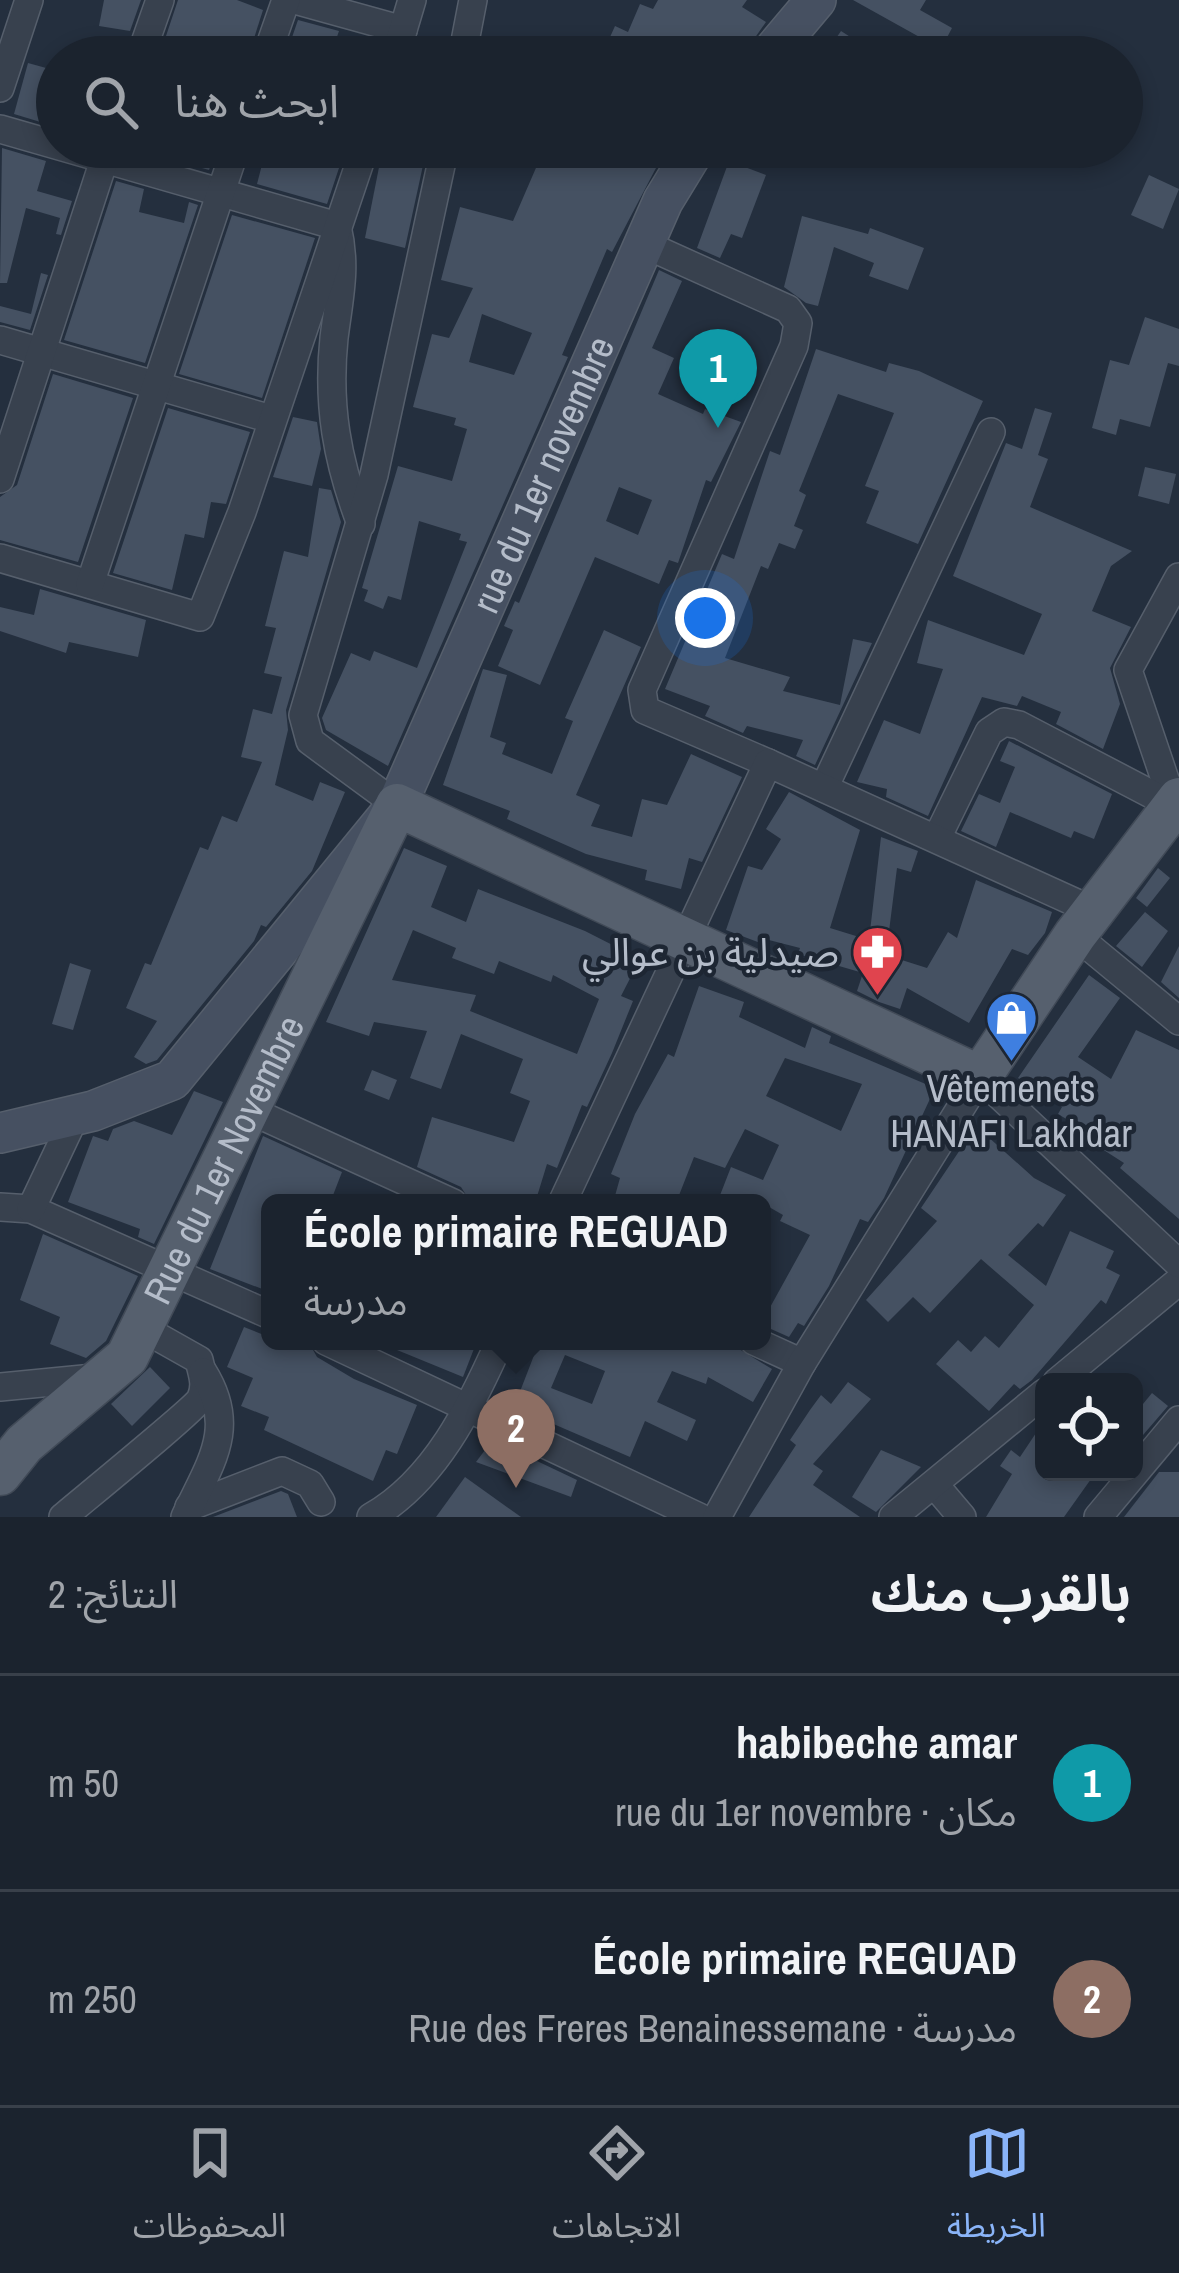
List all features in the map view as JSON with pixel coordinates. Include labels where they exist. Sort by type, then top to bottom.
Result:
[{"type":"main road","points":[[786,36],[816,0]]},
{"type":"main road","name":"rue du 1er novembre","points":[[0,1133],[76,1114],[172,1080],[397,806],[644,244],[685,168]]},
{"type":"main road","points":[[397,806],[980,1077],[1084,923],[1176,802]]},
{"type":"main road","name":"Rue du 1er Novembre","points":[[0,1474],[39,1431],[109,1377],[144,1329],[397,806]]},
{"type":"street","points":[[0,88],[29,0]]},
{"type":"street","points":[[147,36],[160,0]]},
{"type":"street","points":[[273,36],[286,0]]},
{"type":"street","points":[[295,0],[403,29]]},
{"type":"street","points":[[401,36],[412,0]]},
{"type":"street","points":[[466,36],[473,0]]},
{"type":"street","points":[[0,129],[36,138]]},
{"type":"street","points":[[0,479],[102,168]]},
{"type":"street","points":[[142,168],[219,196],[337,226]]},
{"type":"street","points":[[90,584],[229,168]]},
{"type":"street","points":[[0,557],[200,616],[358,168]]},
{"type":"street","points":[[397,806],[310,741],[303,715],[361,524],[440,168]]},
{"type":"street","points":[[337,226],[346,261],[334,340],[331,417],[341,472],[361,524]]},
{"type":"street","points":[[644,244],[788,309],[798,323],[794,346],[641,690],[645,710],[938,838],[1084,923],[1179,1021]]},
{"type":"street","points":[[0,340],[271,418]]},
{"type":"street","points":[[824,788],[991,431]]},
{"type":"street","points":[[1176,802],[1128,670],[1179,577]]},
{"type":"street","points":[[938,838],[989,732],[1004,722],[1019,725],[1176,802]]},
{"type":"street","points":[[566,1194],[768,763]]},
{"type":"street","points":[[717,1517],[802,1363],[980,1077],[1179,1264]]},
{"type":"street","points":[[250,1109],[434,1194]]},
{"type":"street","points":[[31,1209],[76,1114]]},
{"type":"street","points":[[0,1208],[31,1209],[261,1311]]},
{"type":"street","points":[[1068,1373],[1179,1281]]},
{"type":"street","points":[[63,1517],[128,1457],[199,1403],[205,1384],[199,1360],[144,1329]]},
{"type":"street","points":[[771,1349],[802,1363]]},
{"type":"street","points":[[345,1350],[699,1517]]},
{"type":"street","points":[[370,1517],[386,1508],[445,1445],[470,1408],[496,1350]]},
{"type":"street","points":[[187,1512],[222,1430],[220,1399],[201,1368]]},
{"type":"street","points":[[0,1388],[109,1377]]},
{"type":"street","points":[[893,1517],[1035,1400]]},
{"type":"street","points":[[1098,1517],[1179,1420]]},
{"type":"street","points":[[187,1512],[282,1471],[310,1484],[321,1502]]},
{"type":"street","points":[[934,1484],[962,1517]]},
{"type":"building","points":[[104,0],[141,0],[130,31],[99,26]]},
{"type":"building","points":[[178,0],[237,0],[263,10],[255,36],[166,36]]},
{"type":"building","points":[[658,0],[747,0],[742,7],[766,22],[756,36],[610,36],[615,26],[628,32],[640,4],[653,9]]},
{"type":"building","points":[[853,0],[926,0],[920,10],[952,28],[948,36],[918,36]]},
{"type":"building","points":[[298,20],[339,31],[337,36],[292,36]]},
{"type":"building","points":[[28,63],[36,65],[36,121],[14,114]]},
{"type":"building","points":[[2,148],[36,158],[36,168],[44,168],[37,191],[72,201],[61,235],[56,234],[60,218],[26,208],[7,283],[0,283]]},
{"type":"building","points":[[261,168],[339,168],[327,204],[257,184]]},
{"type":"building","points":[[379,168],[422,168],[405,248],[365,238]]},
{"type":"building","points":[[536,168],[656,168],[612,252],[607,249],[562,355],[568,357],[388,766],[326,730],[322,718],[351,653],[370,661],[374,651],[417,668],[467,542],[459,540],[461,534],[419,521],[401,600],[388,596],[383,609],[364,601],[368,590],[362,588],[398,466],[452,481],[467,429],[454,425],[456,418],[413,407],[432,334],[449,338],[473,288],[441,280],[460,207],[513,221]],"holes":[[[482,314],[532,333],[514,375],[469,362]]]},
{"type":"building","points":[[726,168],[748,168],[766,175],[742,238],[731,234],[720,258],[697,248]]},
{"type":"building","points":[[1149,175],[1179,189],[1163,229],[1131,215]]},
{"type":"building","points":[[116,181],[144,189],[139,212],[184,223],[189,202],[198,205],[145,363],[64,340]]},
{"type":"building","points":[[232,215],[315,238],[262,398],[179,374]]},
{"type":"building","points":[[802,216],[868,234],[870,228],[924,248],[908,290],[869,276],[874,263],[834,247],[818,306],[806,303],[784,287]]},
{"type":"building","points":[[659,270],[682,281],[652,348],[674,358],[658,394],[703,414],[705,409],[741,422],[711,482],[706,480],[678,563],[669,560],[659,584],[595,557],[540,685],[498,666],[513,630],[504,626],[515,601],[519,603]],"holes":[[[619,487],[652,500],[638,535],[606,521]]]},
{"type":"building","points":[[41,273],[48,275],[30,330],[0,322],[0,306],[31,314]]},
{"type":"building","points":[[1145,317],[1179,329],[1179,366],[1168,363],[1150,427],[1120,419],[1116,435],[1092,428],[1110,360],[1129,365]]},
{"type":"building","points":[[816,349],[886,372],[889,363],[919,371],[983,401],[918,544],[866,523],[879,491],[865,486],[894,413],[838,394],[799,491],[806,495],[794,526],[803,530],[795,549],[779,543],[768,569],[761,566],[725,658],[790,677],[783,691],[840,705],[853,639],[872,643],[815,765],[796,756],[803,740],[747,726],[743,733],[705,716],[710,706],[665,689],[722,554],[734,559],[770,451],[780,455]]},
{"type":"building","points":[[53,374],[133,398],[78,562],[0,540],[0,497],[17,485]]},
{"type":"building","points":[[168,408],[250,432],[226,504],[211,502],[204,538],[185,534],[172,590],[113,573]]},
{"type":"building","points":[[1035,408],[1052,413],[1038,455],[1048,459],[1030,507],[1132,551],[1111,566],[1092,611],[1131,627],[1110,668],[1120,704],[1103,749],[1056,724],[1061,712],[1022,696],[1017,706],[982,697],[928,816],[886,797],[887,789],[857,782],[884,720],[920,734],[943,669],[917,663],[928,620],[1024,655],[1042,614],[953,576],[1006,443],[1022,449]]},
{"type":"building","points":[[293,417],[317,422],[321,449],[312,486],[273,477]]},
{"type":"building","points":[[1145,467],[1176,474],[1169,504],[1138,496]]},
{"type":"building","points":[[319,488],[331,490],[341,522],[286,710],[288,730],[275,785],[313,801],[320,782],[345,792],[312,871],[266,927],[261,925],[254,941],[157,1060],[146,1064],[134,1057],[157,1021],[126,1008],[145,963],[151,965],[200,847],[208,850],[222,816],[237,822],[262,762],[241,757],[253,709],[272,714],[282,677],[264,673],[276,628],[265,626],[284,551],[308,557]]},
{"type":"building","points":[[40,589],[146,620],[138,657],[69,642],[66,653],[0,631],[0,607],[34,615]]},
{"type":"building","points":[[604,630],[641,647],[576,795],[600,805],[591,826],[632,837],[642,799],[667,805],[691,754],[742,777],[702,862],[689,858],[681,889],[645,880],[647,870],[586,854],[507,819],[510,811],[443,785],[483,669],[507,675],[490,737],[506,743],[502,754],[552,774],[573,721],[565,718]]},
{"type":"building","points":[[1009,741],[1112,794],[1094,839],[1074,831],[1071,838],[1010,812],[996,847],[961,831],[979,794],[1000,803],[1015,767],[1000,761]]},
{"type":"building","points":[[789,792],[860,830],[830,928],[869,940],[881,837],[918,851],[911,872],[897,868],[886,955],[927,968],[948,932],[957,938],[976,880],[1052,912],[1045,933],[1028,955],[1012,949],[969,1023],[907,988],[900,1009],[879,1002],[857,991],[863,973],[798,954],[800,948],[765,939],[763,944],[726,930],[748,866],[762,870],[781,839],[766,829]]},
{"type":"building","points":[[404,848],[447,866],[431,907],[466,922],[478,889],[585,931],[640,959],[621,996],[633,1001],[612,1053],[587,1107],[582,1105],[557,1168],[547,1164],[538,1194],[465,1194],[461,1187],[417,1167],[432,1117],[514,1142],[530,1101],[510,1093],[523,1059],[461,1034],[441,1089],[410,1078],[427,1031],[374,1022],[369,1036],[326,1022]],"holes":[[[413,930],[456,948],[452,958],[494,974],[499,961],[551,982],[553,975],[599,999],[577,1054],[470,1011],[476,995],[392,980]]]},
{"type":"building","points":[[1158,868],[1170,878],[1147,907],[1136,898]]},
{"type":"building","points":[[1145,912],[1168,931],[1142,967],[1116,946]]},
{"type":"building","points":[[1179,946],[1179,998],[1161,982]]},
{"type":"building","points":[[70,963],[91,970],[73,1030],[52,1024]]},
{"type":"building","points":[[1089,975],[1120,998],[1078,1057],[1111,1079],[1136,1030],[1179,1050],[1179,1219],[1120,1168],[1124,1163],[1074,1131],[1078,1126],[1058,1114],[1062,1107],[1018,1078]]},
{"type":"building","points":[[699,986],[744,1002],[739,1017],[805,1048],[812,1027],[831,1036],[829,1043],[935,1088],[884,1198],[868,1222],[860,1219],[829,1286],[804,1326],[798,1323],[789,1337],[771,1329],[771,1306],[810,1235],[780,1221],[783,1215],[771,1208],[771,1194],[720,1194],[731,1167],[763,1180],[779,1145],[745,1129],[725,1168],[694,1157],[680,1194],[616,1194],[620,1178],[611,1174],[635,1114],[668,1054],[674,1057]],"holes":[[[785,1058],[862,1084],[841,1131],[766,1096]]]},
{"type":"building","points":[[372,1070],[397,1080],[389,1100],[364,1090]]},
{"type":"building","points":[[194,1091],[223,1102],[154,1244],[138,1237],[140,1229],[68,1202],[93,1136],[108,1141],[113,1129],[134,1121],[172,1135]]},
{"type":"building","points":[[976,1126],[1034,1178],[1066,1195],[1043,1227],[1038,1223],[1008,1255],[1046,1286],[1070,1231],[1114,1251],[1106,1268],[1120,1275],[1106,1304],[1101,1300],[1032,1380],[1020,1389],[1014,1384],[989,1411],[936,1364],[958,1340],[971,1352],[985,1336],[999,1348],[1034,1305],[981,1259],[930,1313],[913,1297],[888,1322],[866,1300],[937,1221],[921,1208]]},
{"type":"building","points":[[263,1136],[342,1172],[333,1194],[261,1194],[261,1289],[210,1269]]},
{"type":"building","points":[[43,1234],[138,1276],[106,1341],[86,1358],[50,1344],[60,1317],[20,1300]]},
{"type":"building","points":[[244,1327],[261,1334],[261,1350],[313,1350],[354,1379],[417,1405],[397,1454],[386,1450],[373,1481],[264,1430],[269,1417],[241,1406],[253,1378],[227,1367]]},
{"type":"building","points":[[397,1350],[474,1350],[463,1377]]},
{"type":"building","points":[[536,1350],[741,1350],[772,1369],[753,1402],[708,1377],[706,1384],[672,1371],[657,1402],[696,1420],[687,1441],[645,1421],[630,1457],[514,1407]],"holes":[[[565,1355],[605,1371],[592,1404],[551,1388]]]},
{"type":"building","points":[[150,1367],[170,1388],[132,1426],[111,1404]]},
{"type":"building","points":[[848,1382],[871,1399],[813,1464],[823,1471],[813,1485],[860,1517],[749,1517],[796,1445],[790,1440],[821,1395],[831,1404]]},
{"type":"building","points":[[1152,1393],[1168,1406],[1143,1435],[1143,1404]]},
{"type":"building","points":[[1035,1434],[1035,1481],[1090,1481],[1064,1517],[986,1517],[1012,1474],[1000,1466],[1011,1450],[1020,1457]]},
{"type":"building","points":[[482,1435],[577,1480],[571,1497],[476,1462],[488,1446],[479,1439]]},
{"type":"building","points":[[881,1450],[921,1467],[876,1512],[852,1497]]},
{"type":"building","points":[[1159,1472],[1179,1472],[1179,1517],[1124,1517]]},
{"type":"building","points":[[465,1477],[521,1517],[436,1517]]},
{"type":"building","points":[[281,1491],[288,1494],[297,1517],[213,1517]]},
{"type":"place","name":"habibeche amar","points":[[718,428]]},
{"type":"place","name":"صيدلية بن عوالي","points":[[878,998]]},
{"type":"place","name":"Vêtemenets HANAFI Lakhdar","points":[[1011,1064]]},
{"type":"place","name":"École primaire REGUAD","points":[[516,1488]]}]
